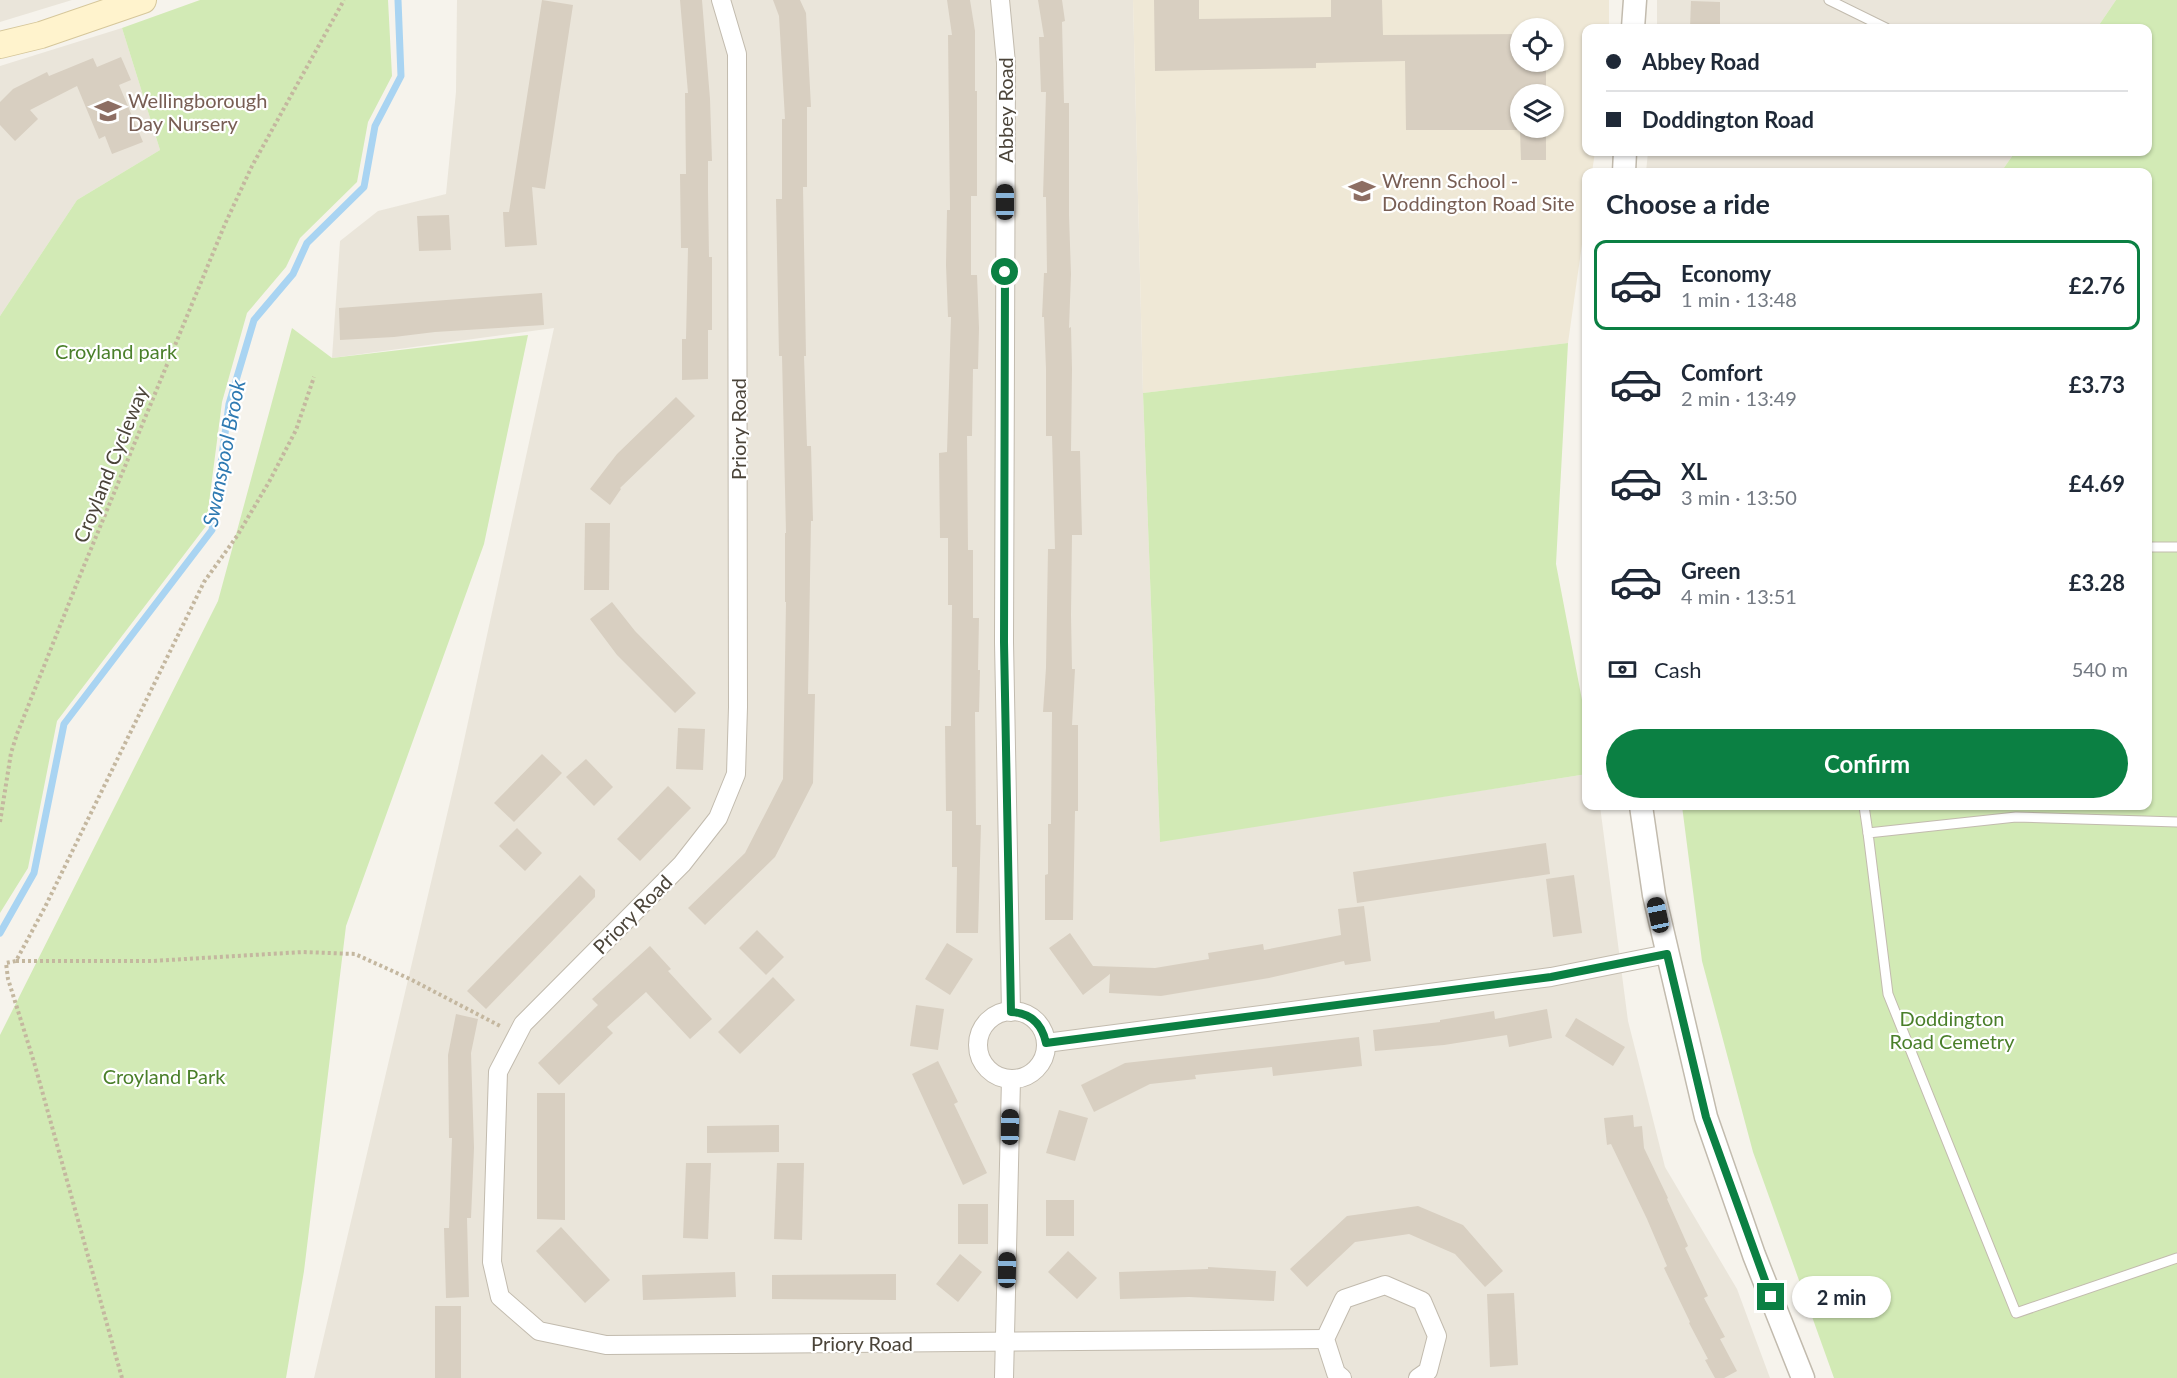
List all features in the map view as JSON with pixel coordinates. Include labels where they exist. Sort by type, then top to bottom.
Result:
[{"type":"main road","points":[[0,45],[41,35],[143,0]]},
{"type":"street","name":"Priory Road","points":[[721,0],[737,54],[738,707],[736,774],[718,818],[682,864],[523,1024],[498,1072],[492,1262],[500,1297],[539,1331],[606,1345],[1325,1339]]},
{"type":"street","name":"Abbey Road","points":[[1000,0],[1006,63],[1004,642],[1011,1012]]},
{"type":"street","points":[[1633,24],[1635,0]]},
{"type":"street","points":[[1642,810],[1654,895],[1706,1117],[1754,1254],[1803,1378]]},
{"type":"street","points":[[1046,1043],[1551,977],[1667,954]]},
{"type":"street","points":[[1011,1012],[1020,1012],[1035,1020],[1041,1027],[1046,1043],[1044,1059],[1034,1071],[1027,1076],[1011,1079],[991,1072],[982,1060],[979,1046],[981,1031],[985,1025],[996,1016],[1011,1012]]},
{"type":"street","points":[[1004,1378],[1011,1079]]},
{"type":"street","points":[[1342,1378],[1336,1373],[1325,1339],[1344,1299],[1385,1285],[1422,1302],[1437,1336],[1428,1371],[1418,1378]]},
{"type":"lane","points":[[1829,0],[1878,24]]},
{"type":"lane","points":[[2152,547],[2177,547]]},
{"type":"lane","points":[[1865,810],[1888,994],[2016,1313],[2177,1258]]},
{"type":"lane","points":[[1868,833],[2016,817],[2177,822]]},
{"type":"path","name":"Croyland Cycleway","points":[[0,822],[11,753],[17,734],[208,265],[252,166],[344,0]]},
{"type":"path","points":[[16,961],[45,907],[204,582],[237,536],[269,483],[296,430],[314,377]]},
{"type":"path","points":[[0,962],[152,961],[303,952],[355,954],[410,979],[518,1035]]},
{"type":"path","points":[[6,963],[8,979],[34,1062],[122,1378]]},
{"type":"shaded area","points":[[0,0],[72,0],[0,22]]},
{"type":"shaded area","points":[[457,0],[1133,0],[1143,393],[1160,841],[1582,775],[1582,810],[1601,810],[1628,1021],[1665,1167],[1737,1289],[1770,1378],[314,1378],[458,768],[554,328],[332,358],[340,241],[378,211],[446,194],[456,92]]},
{"type":"shaded area","name":"Wrenn School - Doddington Road Site","points":[[1133,0],[1609,0],[1609,24],[1582,24],[1582,156],[1594,156],[1593,168],[1582,168],[1582,244],[1568,343],[1143,393]]},
{"type":"shaded area","points":[[1657,0],[2116,0],[2100,24],[1657,24]]},
{"type":"shaded area","points":[[122,28],[160,150],[77,200],[0,316],[0,66]]},
{"type":"shaded area","points":[[1648,156],[2012,156],[2004,168],[1646,168]]},
{"type":"green space","name":"Croyland park","points":[[200,0],[388,0],[392,76],[368,122],[357,182],[300,238],[286,267],[247,313],[222,402],[206,526],[57,721],[28,868],[0,913],[0,316],[77,200],[160,150],[122,28]]},
{"type":"green space","name":"Doddington Road Cemetry","points":[[2116,0],[2177,0],[2177,1378],[1834,1378],[1753,1152],[1702,961],[1683,810],[2152,810],[2152,168],[2004,168],[2012,156],[2152,156],[2152,24],[2100,24]]},
{"type":"green space","name":"Croyland Park","points":[[292,328],[332,358],[528,335],[484,544],[346,926],[304,1271],[286,1378],[0,1378],[0,1035],[218,601]]},
{"type":"green space","points":[[1568,343],[1556,564],[1582,700],[1582,775],[1160,842],[1143,393]]},
{"type":"building","points":[[542,0],[573,5],[545,189],[532,187],[537,245],[505,247],[503,212],[509,212]]},
{"type":"building","points":[[680,0],[702,0],[710,99],[712,161],[708,161],[708,192],[709,257],[712,257],[712,330],[708,330],[708,379],[682,380],[682,339],[686,339],[688,248],[681,248],[680,174],[686,174],[685,93],[688,93]]},
{"type":"building","points":[[773,0],[800,0],[806,13],[811,107],[807,107],[807,187],[803,187],[806,356],[804,356],[807,446],[811,446],[813,521],[811,521],[808,694],[815,694],[813,783],[775,857],[705,925],[688,908],[745,853],[783,779],[786,533],[776,199],[782,199],[782,119],[785,119],[779,16]]},
{"type":"building","points":[[947,0],[970,0],[975,31],[975,91],[977,91],[977,196],[971,196],[971,275],[977,275],[978,369],[973,369],[972,436],[967,436],[968,550],[973,550],[973,618],[979,618],[979,712],[975,712],[976,825],[981,825],[978,933],[956,933],[957,867],[952,867],[952,811],[946,811],[945,726],[951,726],[952,605],[948,605],[948,538],[940,538],[939,453],[947,452],[951,317],[948,317],[946,265],[947,210],[950,210],[948,35],[952,35]]},
{"type":"building","points":[[1038,0],[1062,0],[1065,21],[1062,22],[1064,103],[1069,103],[1071,451],[1080,451],[1082,535],[1072,535],[1072,669],[1075,669],[1072,725],[1078,725],[1078,811],[1075,811],[1073,920],[1045,920],[1048,824],[1051,824],[1052,712],[1043,712],[1048,549],[1055,549],[1052,436],[1046,436],[1046,369],[1044,317],[1042,317],[1044,273],[1047,273],[1046,197],[1043,197],[1046,92],[1041,92],[1039,37],[1044,37]]},
{"type":"building","points":[[1154,0],[1199,0],[1199,19],[1331,17],[1331,0],[1382,0],[1383,35],[1510,34],[1510,72],[1546,72],[1546,84],[1510,84],[1510,130],[1406,130],[1405,61],[1316,63],[1316,68],[1155,71]]},
{"type":"building","points":[[1691,1],[1720,2],[1720,24],[1690,24]]},
{"type":"building","name":"Wellingborough Day Nursery","points":[[121,57],[131,80],[119,85],[143,142],[112,154],[105,136],[99,139],[77,86],[30,110],[38,119],[15,141],[0,125],[0,102],[13,89],[47,72],[49,76],[93,58],[97,67]]},
{"type":"building","points":[[1520,138],[1546,138],[1546,160],[1521,160]]},
{"type":"building","points":[[449,215],[451,250],[419,251],[417,216]]},
{"type":"building","points":[[542,293],[544,325],[340,340],[339,308]]},
{"type":"building","points":[[676,397],[695,416],[620,488],[610,505],[590,489],[617,454]]},
{"type":"building","points":[[585,523],[610,523],[609,590],[584,590]]},
{"type":"building","points":[[612,602],[635,631],[696,693],[675,713],[617,655],[590,619]]},
{"type":"building","points":[[678,728],[705,729],[703,770],[676,769]]},
{"type":"building","points":[[542,754],[562,773],[514,822],[494,803]]},
{"type":"building","points":[[586,759],[613,787],[594,806],[566,777]]},
{"type":"building","points":[[668,786],[691,808],[640,861],[617,839]]},
{"type":"building","points":[[517,828],[542,853],[525,871],[499,846]]},
{"type":"building","points":[[1546,843],[1550,874],[1357,903],[1353,872]]},
{"type":"building","points":[[580,875],[595,890],[595,897],[486,1009],[467,991]]},
{"type":"building","points":[[1574,875],[1582,933],[1553,937],[1546,879]]},
{"type":"building","points":[[1364,906],[1371,961],[1345,965],[1344,961],[1269,978],[1161,996],[1109,993],[1110,974],[1083,995],[1049,948],[1070,933],[1093,966],[1155,968],[1209,959],[1208,953],[1263,944],[1264,950],[1341,935],[1338,909]]},
{"type":"building","points":[[757,930],[784,957],[766,975],[739,948]]},
{"type":"building","points":[[947,943],[973,959],[950,995],[925,979]]},
{"type":"building","points":[[650,946],[671,969],[668,971],[712,1019],[690,1039],[646,992],[607,1027],[613,1033],[559,1085],[538,1063],[598,1005],[592,999]]},
{"type":"building","points":[[773,977],[795,1000],[740,1054],[718,1032]]},
{"type":"building","points":[[916,1005],[944,1009],[938,1050],[910,1046]]},
{"type":"building","points":[[1547,1009],[1552,1038],[1509,1047],[1507,1035],[1444,1045],[1375,1051],[1373,1030],[1440,1022],[1440,1020],[1494,1011],[1495,1019]]},
{"type":"building","points":[[456,1014],[478,1019],[471,1053],[474,1148],[471,1218],[467,1218],[469,1297],[446,1298],[444,1228],[449,1228],[452,1138],[449,1138],[448,1055]]},
{"type":"building","points":[[1576,1018],[1625,1047],[1613,1066],[1565,1036]]},
{"type":"building","points":[[1359,1037],[1362,1066],[1273,1076],[1272,1067],[1195,1075],[1196,1079],[1150,1084],[1094,1112],[1081,1085],[1125,1063]]},
{"type":"building","points":[[938,1061],[958,1102],[954,1104],[987,1173],[963,1185],[912,1074]]},
{"type":"building","points":[[537,1093],[565,1093],[565,1220],[537,1219]]},
{"type":"building","points":[[1059,1110],[1088,1118],[1075,1161],[1046,1153]]},
{"type":"building","points":[[1633,1115],[1634,1127],[1642,1126],[1644,1148],[1668,1198],[1688,1246],[1685,1248],[1708,1296],[1704,1298],[1725,1337],[1720,1339],[1737,1371],[1724,1378],[1715,1378],[1705,1360],[1708,1359],[1664,1268],[1667,1266],[1647,1219],[1611,1144],[1607,1145],[1604,1118]]},
{"type":"building","points":[[779,1125],[779,1152],[707,1153],[707,1126]]},
{"type":"building","points":[[686,1163],[711,1163],[708,1239],[683,1238]]},
{"type":"building","points":[[777,1163],[804,1163],[802,1240],[774,1239]]},
{"type":"building","points":[[1046,1200],[1074,1200],[1074,1236],[1046,1236]]},
{"type":"building","points":[[958,1204],[988,1204],[988,1244],[958,1244]]},
{"type":"building","points":[[1418,1206],[1463,1225],[1503,1271],[1485,1287],[1455,1254],[1409,1234],[1355,1242],[1307,1287],[1290,1269],[1347,1216]]},
{"type":"building","points":[[561,1227],[610,1280],[585,1303],[536,1251]]},
{"type":"building","points":[[1068,1251],[1097,1278],[1077,1299],[1048,1272]]},
{"type":"building","points":[[960,1254],[982,1272],[958,1302],[936,1284]]},
{"type":"building","points":[[1208,1267],[1276,1271],[1274,1301],[1189,1297],[1120,1299],[1119,1272],[1208,1269]]},
{"type":"building","points":[[735,1272],[736,1297],[643,1300],[642,1275]]},
{"type":"building","points":[[896,1274],[896,1300],[772,1299],[772,1275]]},
{"type":"building","points":[[1514,1293],[1518,1365],[1490,1367],[1487,1294]]},
{"type":"building","points":[[435,1306],[461,1306],[461,1378],[435,1378]]},
{"type":"waterway","name":"Swanspool Brook","points":[[0,933],[34,873],[64,724],[212,530],[229,404],[254,320],[293,274],[307,243],[364,187],[375,126],[401,76],[398,0]]},
{"type":"place","name":"Wellingborough Day Nursery","points":[[108,111]]},
{"type":"place","name":"Wrenn School - Doddington Road Site","points":[[1362,191]]},
{"type":"route","points":[[1005,272],[1004,642],[1011,1012],[1020,1012],[1035,1020],[1045,1035],[1046,1043],[1551,977],[1667,954],[1706,1117],[1771,1297]]}]
